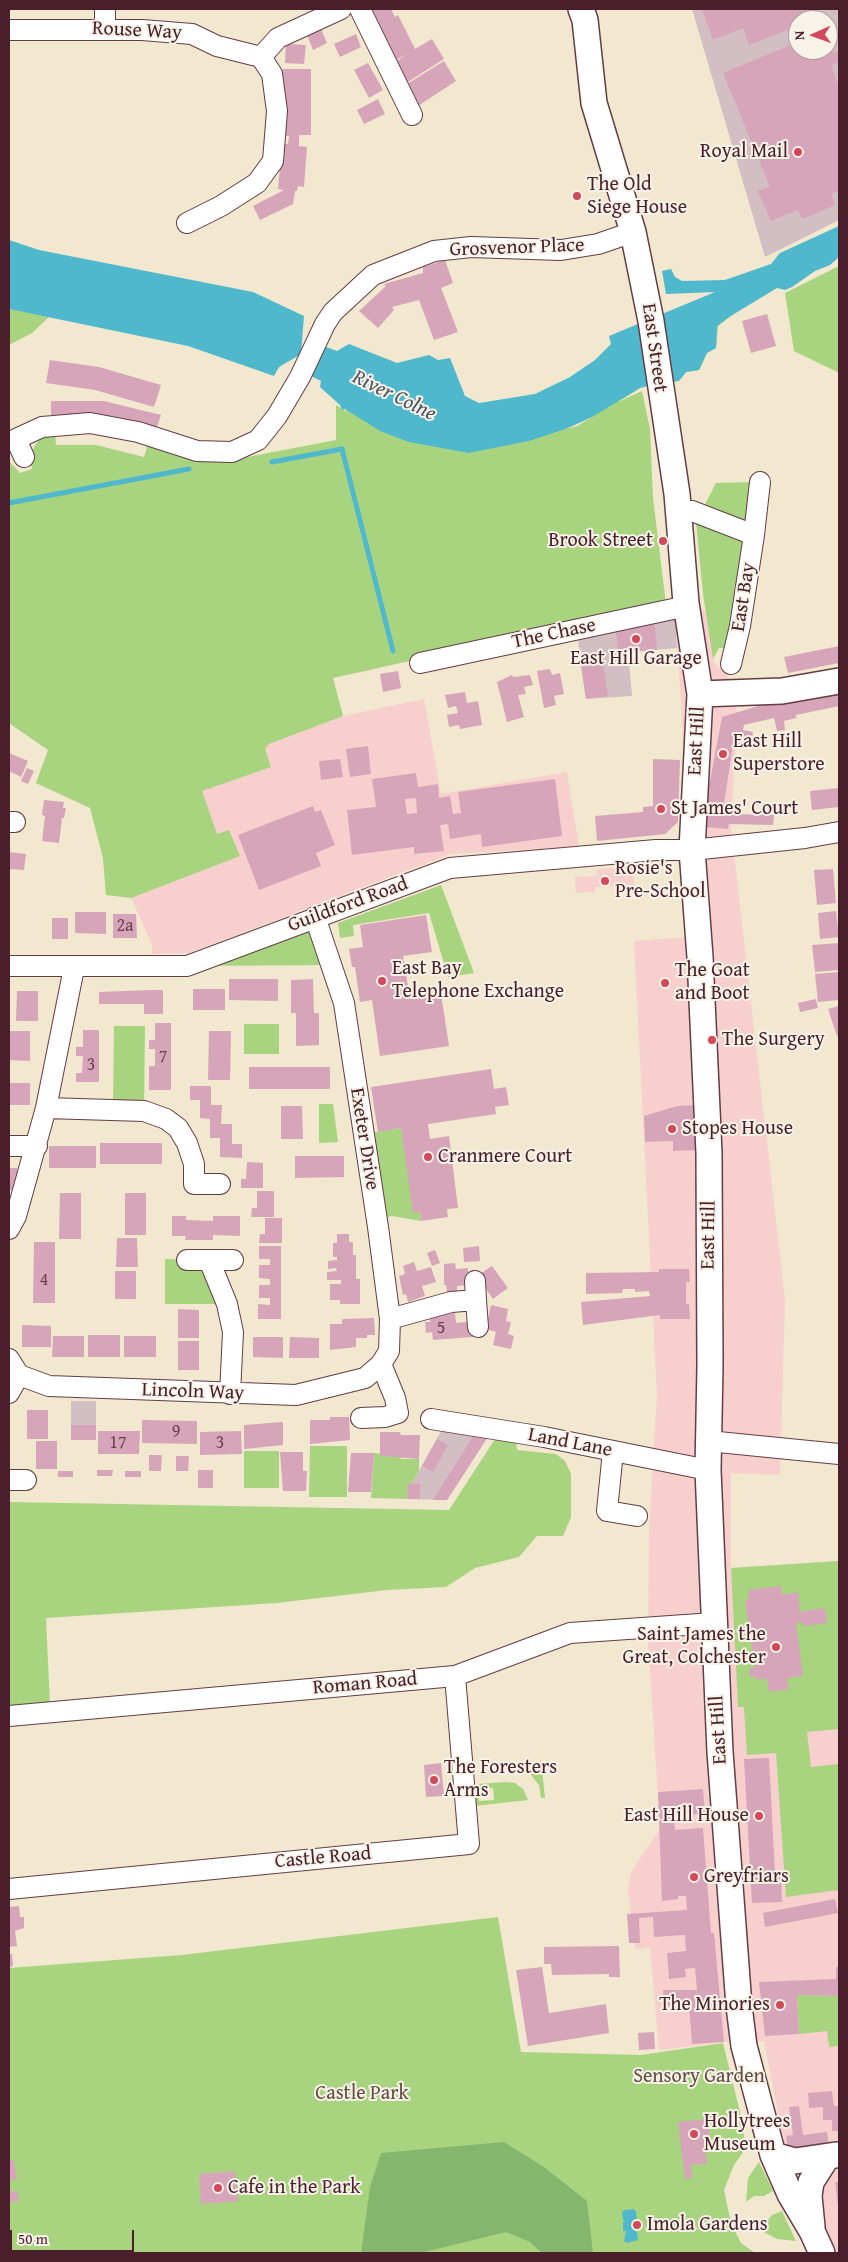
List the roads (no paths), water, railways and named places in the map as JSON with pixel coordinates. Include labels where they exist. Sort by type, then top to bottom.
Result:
[{"type":"street","points":[[105,9],[105,30]]},
{"type":"street","points":[[187,223],[221,206],[257,183],[273,160],[277,110],[272,74],[260,57],[278,38],[342,9]]},
{"type":"street","points":[[360,9],[412,115]]},
{"type":"street","name":"East Street","points":[[581,9],[585,20],[594,103],[633,232],[643,273],[678,510],[687,606],[700,694]]},
{"type":"street","name":"Rouse Way","points":[[9,30],[142,30],[192,34],[218,46],[260,57]]},
{"type":"street","name":"Grosvenor Place","points":[[24,457],[16,439],[42,427],[90,423],[138,432],[197,450],[232,452],[258,440],[278,416],[333,312],[373,275],[434,251],[471,247],[561,250],[598,244],[633,232]]},
{"type":"street","name":"East Bay","points":[[729,659],[740,626],[760,482]]},
{"type":"street","name":"East Bay","points":[[678,510],[692,511],[754,536]]},
{"type":"street","name":"The Chase","points":[[420,663],[687,606]]},
{"type":"street","points":[[700,694],[782,691],[839,681]]},
{"type":"street","name":"East Hill","points":[[700,694],[692,850],[700,957],[709,1153],[710,1366],[708,1470],[721,1776],[743,2038],[773,2155],[799,2211],[817,2242]]},
{"type":"street","name":"Guildford Road","points":[[9,966],[74,968],[187,966],[450,868],[656,850],[692,850],[805,838],[839,832]]},
{"type":"street","name":"Exeter Drive","points":[[315,917],[344,1003],[390,1319],[389,1351],[381,1364]]},
{"type":"street","points":[[11,1220],[36,1146],[46,1108],[74,968]]},
{"type":"street","points":[[46,1108],[144,1111],[166,1119],[178,1128],[187,1143],[194,1164],[186,1184],[220,1184]]},
{"type":"street","points":[[9,1146],[36,1146]]},
{"type":"street","points":[[187,1260],[233,1260]]},
{"type":"street","points":[[209,1260],[227,1304],[233,1332],[230,1394]]},
{"type":"street","points":[[390,1319],[451,1302],[475,1291],[478,1327]]},
{"type":"street","points":[[361,1418],[385,1417],[398,1414],[395,1398],[381,1364]]},
{"type":"street","name":"Lincoln Way","points":[[14,1367],[49,1386],[296,1395],[365,1378],[381,1364]]},
{"type":"street","points":[[9,1393],[14,1367]]},
{"type":"street","name":"Land Lane","points":[[431,1419],[708,1470]]},
{"type":"street","points":[[708,1441],[839,1454]]},
{"type":"street","points":[[613,1451],[608,1511],[637,1516]]},
{"type":"street","name":"Roman Road","points":[[9,1716],[455,1676],[570,1633],[714,1623]]},
{"type":"street","name":"Castle Road","points":[[9,1889],[469,1844],[455,1676]]},
{"type":"street","points":[[773,2155],[795,2161],[833,2156]]},
{"type":"street","points":[[817,2242],[810,2205],[811,2182],[833,2156]]},
{"type":"water","name":"River Colne","points":[[839,226],[839,257],[830,265],[815,271],[792,287],[785,290],[777,288],[717,326],[716,348],[707,353],[699,370],[686,372],[679,381],[658,383],[640,388],[592,417],[568,428],[529,441],[469,453],[409,442],[380,431],[345,409],[342,410],[340,405],[320,387],[321,381],[307,374],[321,345],[337,351],[349,344],[397,363],[429,355],[438,360],[450,358],[465,396],[479,403],[535,394],[570,377],[595,360],[611,344],[609,336],[715,292],[666,294],[662,271],[671,269],[675,277],[682,281],[725,280],[771,264],[780,253]]},
{"type":"water","points":[[9,240],[39,250],[253,292],[304,316],[301,354],[279,367],[274,376],[188,346],[9,309]]},
{"type":"water","points":[[634,2209],[637,2219],[634,2219],[637,2222],[637,2230],[635,2232],[637,2232],[638,2240],[627,2243],[624,2241],[626,2231],[623,2231],[623,2222],[625,2222],[622,2212]]},
{"type":"waterway","points":[[272,462],[342,449],[393,651]]},
{"type":"waterway","points":[[9,503],[189,469]]},
{"type":"place","name":"Royal Mail","points":[[798,152]]},
{"type":"place","name":"The Old Siege House","points":[[577,196]]},
{"type":"place","name":"Brook Street","points":[[663,541]]},
{"type":"place","name":"East Hill Garage","points":[[636,639]]},
{"type":"place","name":"East Hill Superstore","points":[[723,754]]},
{"type":"place","name":"St James' Court","points":[[661,809]]},
{"type":"place","name":"Rosie's Pre-School","points":[[605,881]]},
{"type":"place","name":"East Bay Telephone Exchange","points":[[382,981]]},
{"type":"place","name":"The Goat and Boot","points":[[665,983]]},
{"type":"place","name":"The Surgery","points":[[712,1040]]},
{"type":"place","name":"Stopes House","points":[[672,1129]]},
{"type":"place","name":"Cranmere Court","points":[[428,1157]]},
{"type":"place","name":"Saint James the Great, Colchester","points":[[776,1647]]},
{"type":"place","name":"The Foresters Arms","points":[[434,1780]]},
{"type":"place","name":"East Hill House","points":[[759,1816]]},
{"type":"place","name":"Greyfriars","points":[[694,1877]]},
{"type":"place","name":"The Minories","points":[[780,2005]]},
{"type":"place","name":"Hollytrees Museum","points":[[694,2134]]},
{"type":"place","name":"Cafe in the Park","points":[[218,2188]]},
{"type":"place","name":"Imola Gardens","points":[[637,2225]]},
{"type":"park label","name":"Sensory Garden","points":[[699,2077]]},
{"type":"park label","name":"Castle Park","points":[[362,2094]]}]
